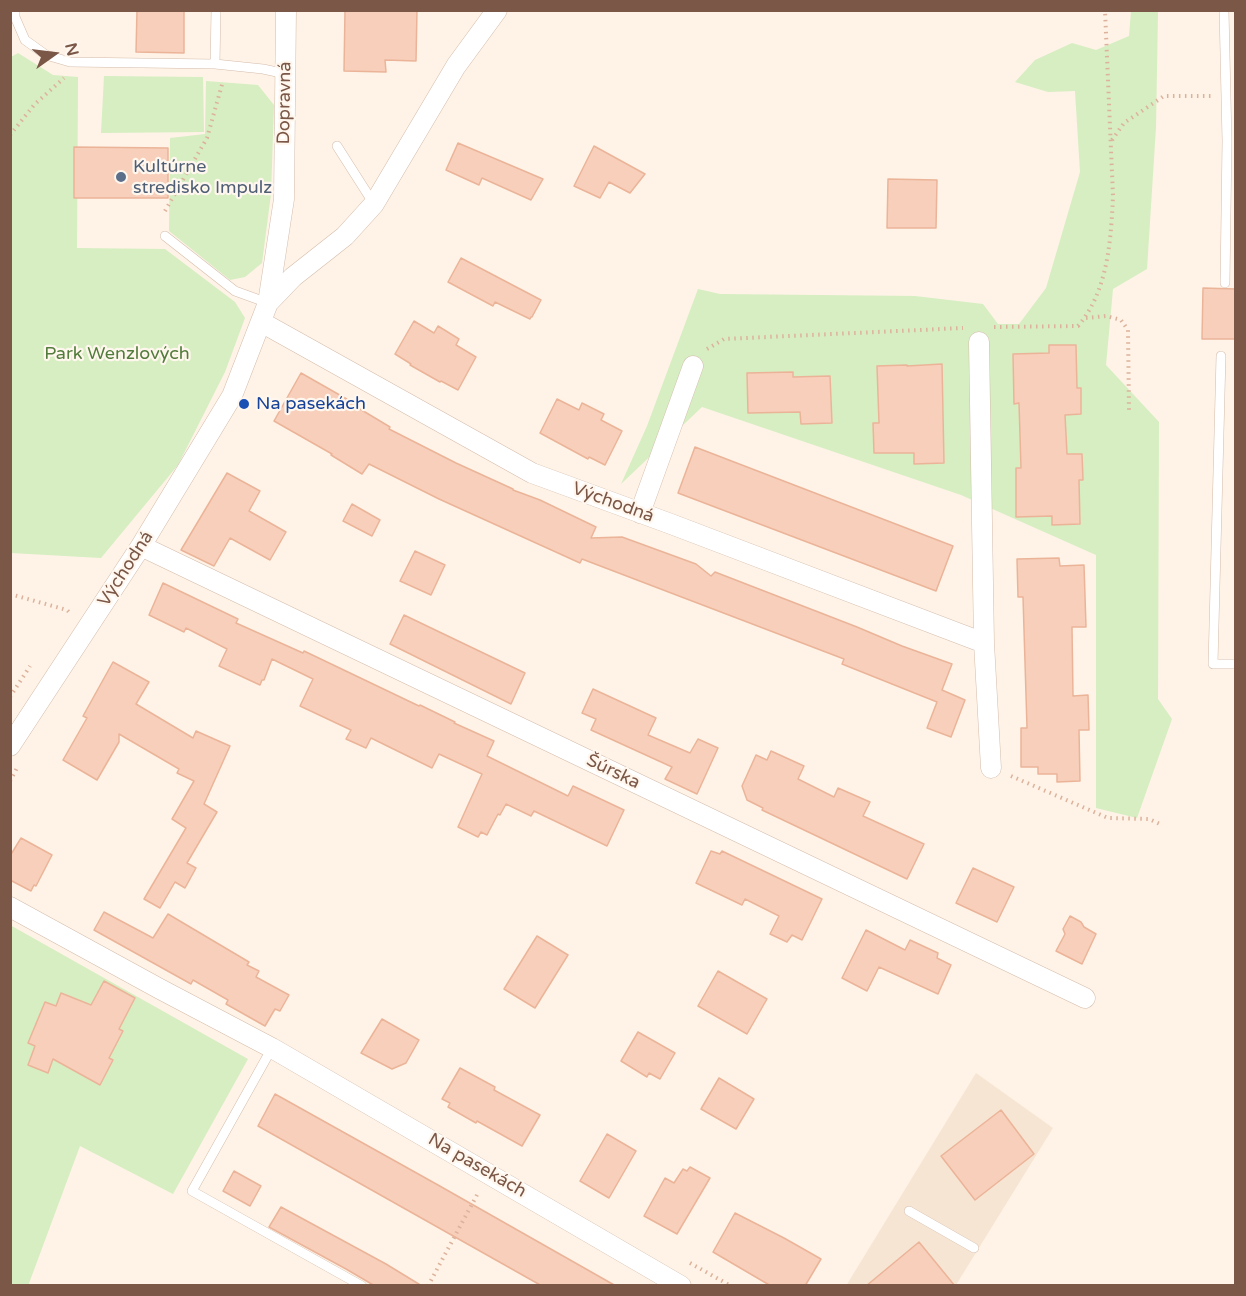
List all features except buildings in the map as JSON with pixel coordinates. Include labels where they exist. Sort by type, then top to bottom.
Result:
[{"type":"street","name":"Dopravná","points":[[264,312],[284,199],[286,10]]},
{"type":"street","name":"Východná","points":[[16,753],[87,629],[141,546],[232,396],[264,312],[293,277],[345,236],[374,204],[456,66],[497,10]]},
{"type":"street","name":"Východná","points":[[264,312],[532,473],[984,643]]},
{"type":"street","points":[[979,334],[984,643],[992,768]]},
{"type":"street","points":[[640,513],[693,366]]},
{"type":"street","name":"Šúrska","points":[[141,546],[1085,998]]},
{"type":"street","name":"Na pasekách","points":[[10,907],[272,1047],[681,1286]]},
{"type":"lane","points":[[15,10],[15,17],[25,40],[46,55],[70,62],[215,64],[286,74]]},
{"type":"lane","points":[[215,64],[216,10]]},
{"type":"lane","points":[[1224,10],[1231,74],[1226,96],[1231,141],[1225,283]]},
{"type":"lane","points":[[337,147],[374,204]]},
{"type":"lane","points":[[165,236],[264,312]]},
{"type":"lane","points":[[1221,356],[1213,664],[1236,664]]},
{"type":"lane","points":[[272,1047],[192,1191],[362,1286]]},
{"type":"lane","points":[[909,1211],[974,1248]]},
{"type":"path","points":[[693,366],[708,347],[724,339],[979,334],[1078,326],[1085,318],[1100,290],[1112,222],[1112,140],[1105,10]]},
{"type":"path","points":[[10,135],[34,105],[67,75],[70,62]]},
{"type":"path","points":[[165,210],[207,138],[229,66]]},
{"type":"path","points":[[1112,140],[1124,123],[1164,96],[1226,96]]},
{"type":"path","points":[[1085,318],[1106,316],[1121,320],[1128,330],[1130,410]]},
{"type":"path","points":[[10,594],[67,610],[87,629]]},
{"type":"path","points":[[10,697],[30,666]]},
{"type":"path","points":[[10,782],[16,753]]},
{"type":"path","points":[[992,768],[1108,818],[1149,819],[1162,825]]},
{"type":"path","points":[[428,1286],[481,1187]]},
{"type":"shaded area","points":[[976,1073],[1053,1128],[956,1285],[846,1286]]},
{"type":"green space","points":[[1131,11],[1158,11],[1156,127],[1147,269],[1113,289],[1106,365],[1159,422],[1158,699],[1172,719],[1137,818],[1096,808],[1096,555],[961,495],[702,407],[621,484],[647,426],[698,289],[720,294],[915,296],[983,304],[998,324],[1019,324],[1046,288],[1080,172],[1075,91],[1048,92],[1015,82],[1035,60],[1072,43],[1096,50],[1129,36]]},
{"type":"green space","name":"Park Wenzlových","points":[[18,53],[53,75],[78,77],[77,248],[165,249],[235,302],[245,318],[225,372],[178,465],[101,558],[11,553],[10,68],[11,57]]},
{"type":"green space","points":[[104,76],[203,77],[204,132],[101,133]]},
{"type":"green space","points":[[206,81],[258,85],[274,105],[271,194],[262,263],[245,277],[230,280],[169,231],[170,138],[205,134]]},
{"type":"green space","points":[[10,925],[248,1059],[173,1194],[80,1146],[28,1286],[11,1285]]},
{"type":"place","name":"Kultúrne stredisko Impulz","points":[[121,177]]},
{"type":"place","name":"Na pasekách","points":[[244,404]]}]
